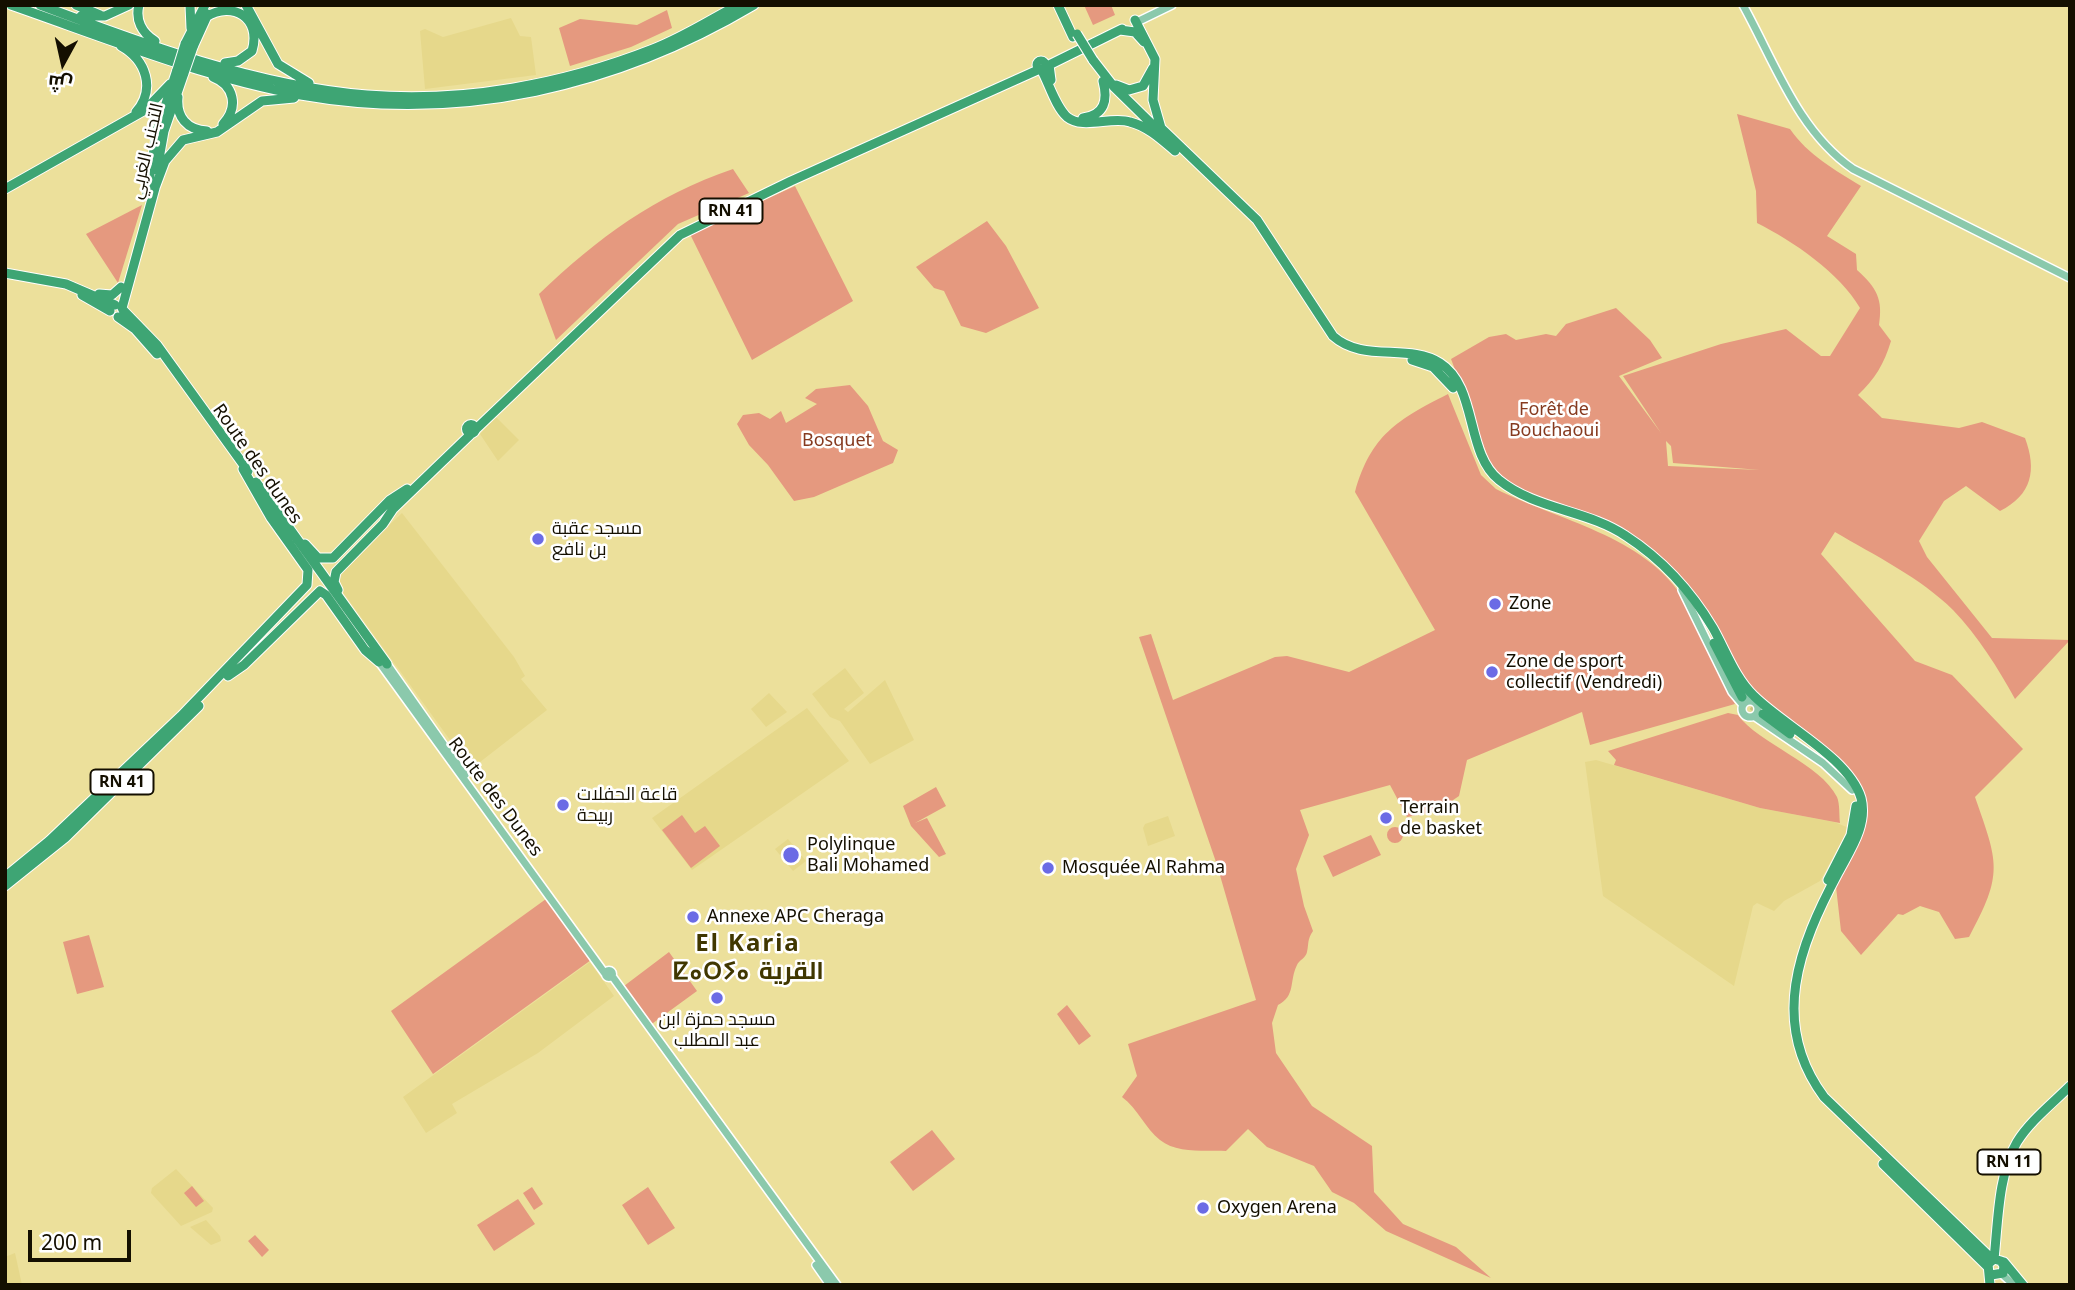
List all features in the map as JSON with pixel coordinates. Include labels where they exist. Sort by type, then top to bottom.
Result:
[{"type":"highway","points":[[12,5],[59,17],[278,90],[380,105]]},
{"type":"highway","points":[[40,5],[114,43],[138,59],[146,76],[145,99],[125,122]]},
{"type":"highway","points":[[76,5],[105,16]]},
{"type":"highway","points":[[59,17],[105,16],[129,5]]},
{"type":"highway","points":[[139,5],[138,16],[148,36],[229,87],[232,104],[228,119],[210,130],[199,130],[187,125],[177,107],[180,85]]},
{"type":"highway","points":[[190,5],[191,30]]},
{"type":"highway","name":"التجنب الغربي","points":[[118,309],[121,286],[150,184],[157,131],[191,30],[205,5]]},
{"type":"highway","name":"التجنب الغربي","points":[[118,309],[124,297],[153,193],[161,142],[180,85],[183,58],[213,5]]},
{"type":"highway","points":[[246,5],[278,64],[298,78],[334,90]]},
{"type":"highway","points":[[183,58],[210,62],[276,80],[334,90],[385,96],[442,96],[553,80],[655,48],[738,5]]},
{"type":"highway","points":[[153,193],[165,161],[179,144],[189,138],[217,132],[262,101],[283,97],[380,105],[465,103],[545,92],[633,65],[681,45],[754,5]]},
{"type":"highway","points":[[1058,5],[1105,80],[1255,225],[1335,344],[1358,355],[1418,362],[1442,373],[1454,390],[1483,468],[1493,481],[1525,499],[1618,536],[1652,561],[1682,590],[1699,613],[1743,701]]},
{"type":"highway","points":[[1064,5],[1075,36]]},
{"type":"highway","points":[[206,17],[224,8],[245,13],[254,30],[255,40],[252,51],[238,61],[210,62]]},
{"type":"highway","points":[[1105,80],[1129,90],[1148,81],[1153,67],[1138,21]]},
{"type":"highway","name":"RN 41","points":[[383,663],[378,647],[335,585],[333,579],[336,572],[471,430],[680,231],[1138,21]]},
{"type":"highway","name":"RN 41","points":[[268,500],[315,556],[326,560],[336,556],[390,500],[402,494],[680,235],[790,181],[922,125],[1138,21]]},
{"type":"highway","points":[[1120,30],[1131,30],[1144,38],[1157,66],[1154,110],[1161,128],[1178,150]]},
{"type":"highway","points":[[5,189],[125,122],[158,99],[183,58]]},
{"type":"highway","points":[[1043,66],[1066,110],[1083,118],[1097,114],[1104,105],[1107,99],[1105,80]]},
{"type":"highway","points":[[1018,78],[1036,76],[1051,83],[1061,109],[1070,119],[1084,123],[1111,119],[1131,122],[1178,150],[1257,220],[1327,329],[1338,341],[1359,350],[1425,357],[1446,368],[1461,392],[1486,460],[1498,479],[1539,501],[1625,535],[1675,576],[1707,618],[1749,692],[1839,767],[1859,794],[1862,819],[1855,841],[1807,935],[1794,999],[1795,1036],[1807,1072],[1824,1097],[1904,1181],[1994,1266]]},
{"type":"highway","points":[[5,275],[63,281],[106,296],[114,294],[121,286]]},
{"type":"highway","points":[[5,275],[64,288],[118,309]]},
{"type":"highway","points":[[42,278],[80,288],[134,318]]},
{"type":"highway","points":[[124,297],[134,318],[188,385],[307,559]]},
{"type":"highway","name":"Route des dunes","points":[[118,309],[153,349],[243,469],[362,636]]},
{"type":"highway","points":[[231,670],[236,658],[304,589],[309,578],[308,570],[271,518],[243,469]]},
{"type":"highway","points":[[231,670],[244,665],[320,592],[326,595],[365,650],[383,663]]},
{"type":"highway","name":"Route des Dunes","points":[[362,636],[383,663]]},
{"type":"highway","name":"RN 41","points":[[5,876],[49,841],[231,670]]},
{"type":"highway","name":"RN 41","points":[[5,886],[65,838],[231,670]]},
{"type":"highway","points":[[1758,715],[1832,766],[1852,790],[1856,806],[1855,824],[1799,941],[1789,1003],[1790,1033],[1797,1062],[1816,1095],[1994,1266],[2008,1269],[2023,1285]]},
{"type":"highway","name":"RN 11","points":[[1994,1266],[2012,1153],[2021,1137],[2070,1086]]},
{"type":"highway","name":"RN 11","points":[[1994,1266],[2016,1156],[2029,1136],[2070,1093]]},
{"type":"main road","name":"RN 41","points":[[1138,21],[1166,5]]},
{"type":"main road","name":"RN 41","points":[[1138,21],[1172,5]]},
{"type":"main road","points":[[1744,5],[1801,115],[1827,150],[1853,169],[2070,278]]},
{"type":"main road","points":[[1707,618],[1736,682],[1754,703],[1758,710],[1758,715],[1745,714],[1743,701],[1754,703],[1839,767]]},
{"type":"main road","name":"Route des Dunes","points":[[383,663],[837,1285]]},
{"type":"main road","name":"Route des Dunes","points":[[609,975],[830,1285]]},
{"type":"main road","points":[[1994,1266],[2012,1285]]},
{"type":"shaded area","points":[[511,18],[520,36],[531,37],[536,75],[425,89],[420,31],[425,29],[443,37]]},
{"type":"shaded area","points":[[496,417],[519,440],[498,461],[480,434]]},
{"type":"shaded area","points":[[402,513],[514,657],[525,676],[521,679],[547,710],[471,769],[337,584],[337,575]]},
{"type":"shaded area","points":[[845,668],[864,693],[844,709],[848,712],[885,680],[914,740],[870,764],[840,721],[830,717],[812,694]]},
{"type":"shaded area","points":[[769,693],[787,712],[766,727],[751,709]]},
{"type":"shaded area","points":[[807,708],[849,761],[692,870],[652,818]]},
{"type":"shaded area","points":[[1596,760],[1760,808],[1834,822],[1849,828],[1820,881],[1784,901],[1774,911],[1757,903],[1753,906],[1734,986],[1603,896],[1585,762]]},
{"type":"shaded area","points":[[1168,816],[1175,836],[1148,846],[1143,828],[1145,824]]},
{"type":"shaded area","name":"Polylinque Bali Mohamed","points":[[788,839],[806,861],[793,871],[775,849]]},
{"type":"shaded area","points":[[590,962],[614,996],[538,1053],[452,1104],[457,1113],[426,1133],[403,1097]]},
{"type":"shaded area","points":[[176,1169],[213,1208],[212,1212],[181,1226],[151,1193],[152,1188]]},
{"type":"shaded area","points":[[206,1220],[221,1241],[211,1245],[190,1227]]},
{"type":"shaded area","points":[[15,1253],[22,1285],[5,1285],[5,1257]]},
{"type":"green space","points":[[1084,5],[1111,5],[1115,15],[1093,25]]},
{"type":"green space","points":[[667,10],[672,28],[631,47],[570,66],[559,28],[580,19],[637,25]]},
{"type":"green space","name":"Forêt de Bouchaoui","points":[[1737,114],[1790,129],[1814,154],[1861,186],[1827,236],[1856,254],[1857,270],[1877,294],[1879,325],[1891,341],[1878,371],[1858,395],[1882,418],[1959,428],[1982,422],[2025,438],[2029,450],[2029,480],[2011,505],[2000,511],[1966,486],[1944,501],[1919,541],[1927,557],[1992,638],[2070,640],[2015,699],[1995,664],[1971,631],[1953,610],[1927,588],[1835,532],[1821,554],[1915,661],[1952,675],[2023,749],[1975,797],[1989,838],[1994,868],[1988,897],[1969,937],[1955,939],[1939,912],[1920,906],[1903,915],[1898,914],[1861,955],[1841,931],[1835,878],[1861,792],[1789,720],[1752,690],[1703,605],[1674,570],[1611,523],[1512,487],[1492,468],[1451,359],[1489,337],[1506,334],[1516,340],[1546,334],[1556,336],[1566,324],[1616,308],[1650,340],[1662,358],[1619,376],[1661,433],[1623,376],[1721,344],[1786,329],[1821,356],[1830,356],[1860,308],[1841,282],[1828,270],[1785,239],[1757,223],[1756,191]],"holes":[[[1666,441],[1671,446],[1673,463],[1760,470],[1668,466]]]},
{"type":"green space","points":[[733,169],[749,193],[678,224],[556,340],[539,294],[584,254],[629,220],[678,192]]},
{"type":"green space","points":[[795,186],[853,301],[752,360],[690,234]]},
{"type":"green space","points":[[142,205],[118,283],[86,234]]},
{"type":"green space","points":[[987,221],[1006,246],[1039,308],[986,333],[961,326],[944,291],[934,288],[916,267]]},
{"type":"green space","name":"Bosquet","points":[[850,385],[868,406],[883,441],[898,450],[893,463],[814,497],[794,501],[768,465],[749,445],[737,424],[743,415],[759,413],[770,419],[781,411],[786,423],[817,404],[805,398],[816,389]]},
{"type":"green space","name":"Forêt de Bouchaoui","points":[[1448,394],[1481,475],[1496,489],[1623,544],[1646,559],[1666,577],[1683,598],[1735,704],[1590,745],[1582,712],[1467,760],[1459,796],[1437,811],[1407,817],[1390,785],[1300,810],[1309,835],[1296,869],[1313,931],[1306,954],[1295,971],[1290,993],[1278,1005],[1272,1023],[1276,1053],[1312,1106],[1372,1146],[1374,1192],[1403,1224],[1456,1247],[1491,1278],[1386,1231],[1354,1203],[1332,1192],[1314,1166],[1267,1147],[1248,1129],[1226,1151],[1175,1147],[1160,1140],[1122,1097],[1137,1076],[1128,1044],[1256,1000],[1217,865],[1139,637],[1151,634],[1173,700],[1275,657],[1287,656],[1349,672],[1435,630],[1355,492],[1369,456],[1388,431],[1414,412]]},
{"type":"green space","points":[[1728,713],[1738,715],[1760,735],[1818,774],[1837,797],[1840,823],[1760,808],[1614,765],[1616,760],[1608,751]]},
{"type":"green space","points":[[936,787],[946,806],[915,823],[927,818],[946,854],[939,857],[911,826],[903,806]]},
{"type":"green space","points":[[682,815],[695,833],[705,826],[720,846],[691,868],[662,830]]},
{"type":"green space","points":[[1392,827],[1398,827],[1403,835],[1401,841],[1392,843],[1387,838],[1387,832]]},
{"type":"green space","points":[[1371,835],[1381,855],[1333,877],[1323,856]]},
{"type":"green space","points":[[546,899],[591,960],[433,1074],[391,1011]]},
{"type":"green space","points":[[89,935],[104,987],[77,994],[63,942]]},
{"type":"green space","points":[[669,952],[697,991],[649,1026],[624,986]]},
{"type":"green space","points":[[1067,1005],[1091,1036],[1079,1045],[1057,1014]]},
{"type":"green space","points":[[932,1130],[955,1159],[913,1191],[890,1162]]},
{"type":"green space","points":[[192,1186],[204,1201],[196,1207],[184,1193]]},
{"type":"green space","points":[[532,1187],[543,1204],[534,1210],[523,1193]]},
{"type":"green space","points":[[648,1187],[675,1228],[648,1245],[622,1205]]},
{"type":"green space","points":[[518,1199],[535,1224],[494,1251],[477,1225]]},
{"type":"green space","points":[[255,1235],[269,1250],[262,1257],[248,1241]]},
{"type":"tunnel","points":[[1742,697],[1763,714]]},
{"type":"place","name":"مسجد عقبة بن نافع","points":[[538,539]]},
{"type":"place","name":"Zone","points":[[1495,604]]},
{"type":"place","name":"Zone de sport collectif (Vendredi)","points":[[1492,672]]},
{"type":"place","name":"قاعة الحفلات ربيحة","points":[[563,805]]},
{"type":"place","name":"Terrain de basket","points":[[1386,818]]},
{"type":"place","name":"Polylinque Bali Mohamed","points":[[791,855]]},
{"type":"place","name":"Mosquée Al Rahma","points":[[1048,868]]},
{"type":"place","name":"Annexe APC Cheraga","points":[[693,917]]},
{"type":"place","name":"مسجد حمزة ابن عبد المطلب","points":[[717,998]]},
{"type":"place","name":"Oxygen Arena","points":[[1203,1208]]},
{"type":"district","name":"El Karia ⵇⴰⵔⵢⴰ القرية","points":[[748,958]]}]
